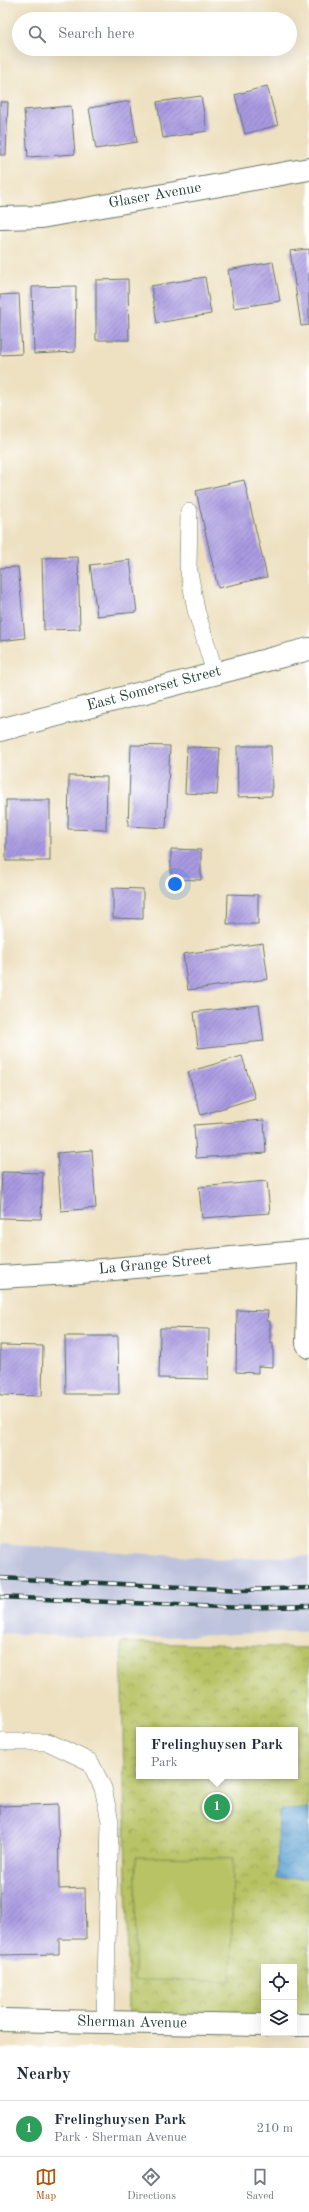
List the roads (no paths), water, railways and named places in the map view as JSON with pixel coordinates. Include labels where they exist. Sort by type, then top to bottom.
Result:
[{"type":"street","name":"Glaser Avenue","points":[[0,218],[41,217],[309,169]]},
{"type":"street","name":"East Somerset Street","points":[[0,730],[309,649]]},
{"type":"street","name":"La Grange Street","points":[[0,1277],[70,1273],[309,1251]]},
{"type":"street","points":[[309,1259],[307,1343],[309,1347]]},
{"type":"street","name":"Sherman Avenue","points":[[0,2020],[261,2025]]},
{"type":"street","points":[[297,2025],[309,2026]]},
{"type":"lane","points":[[189,512],[188,566],[196,610],[215,673]]},
{"type":"lane","points":[[0,1742],[48,1742],[90,1762],[103,1788],[110,1821],[105,2022]]},
{"type":"water","points":[[309,1809],[309,1878],[277,1879],[279,1810]]},
{"type":"railway","points":[[0,1578],[242,1590],[309,1588]]},
{"type":"railway","points":[[0,1597],[242,1608],[309,1606]]},
{"type":"place","name":"Frelinghuysen Park","points":[[217,1807]]}]
